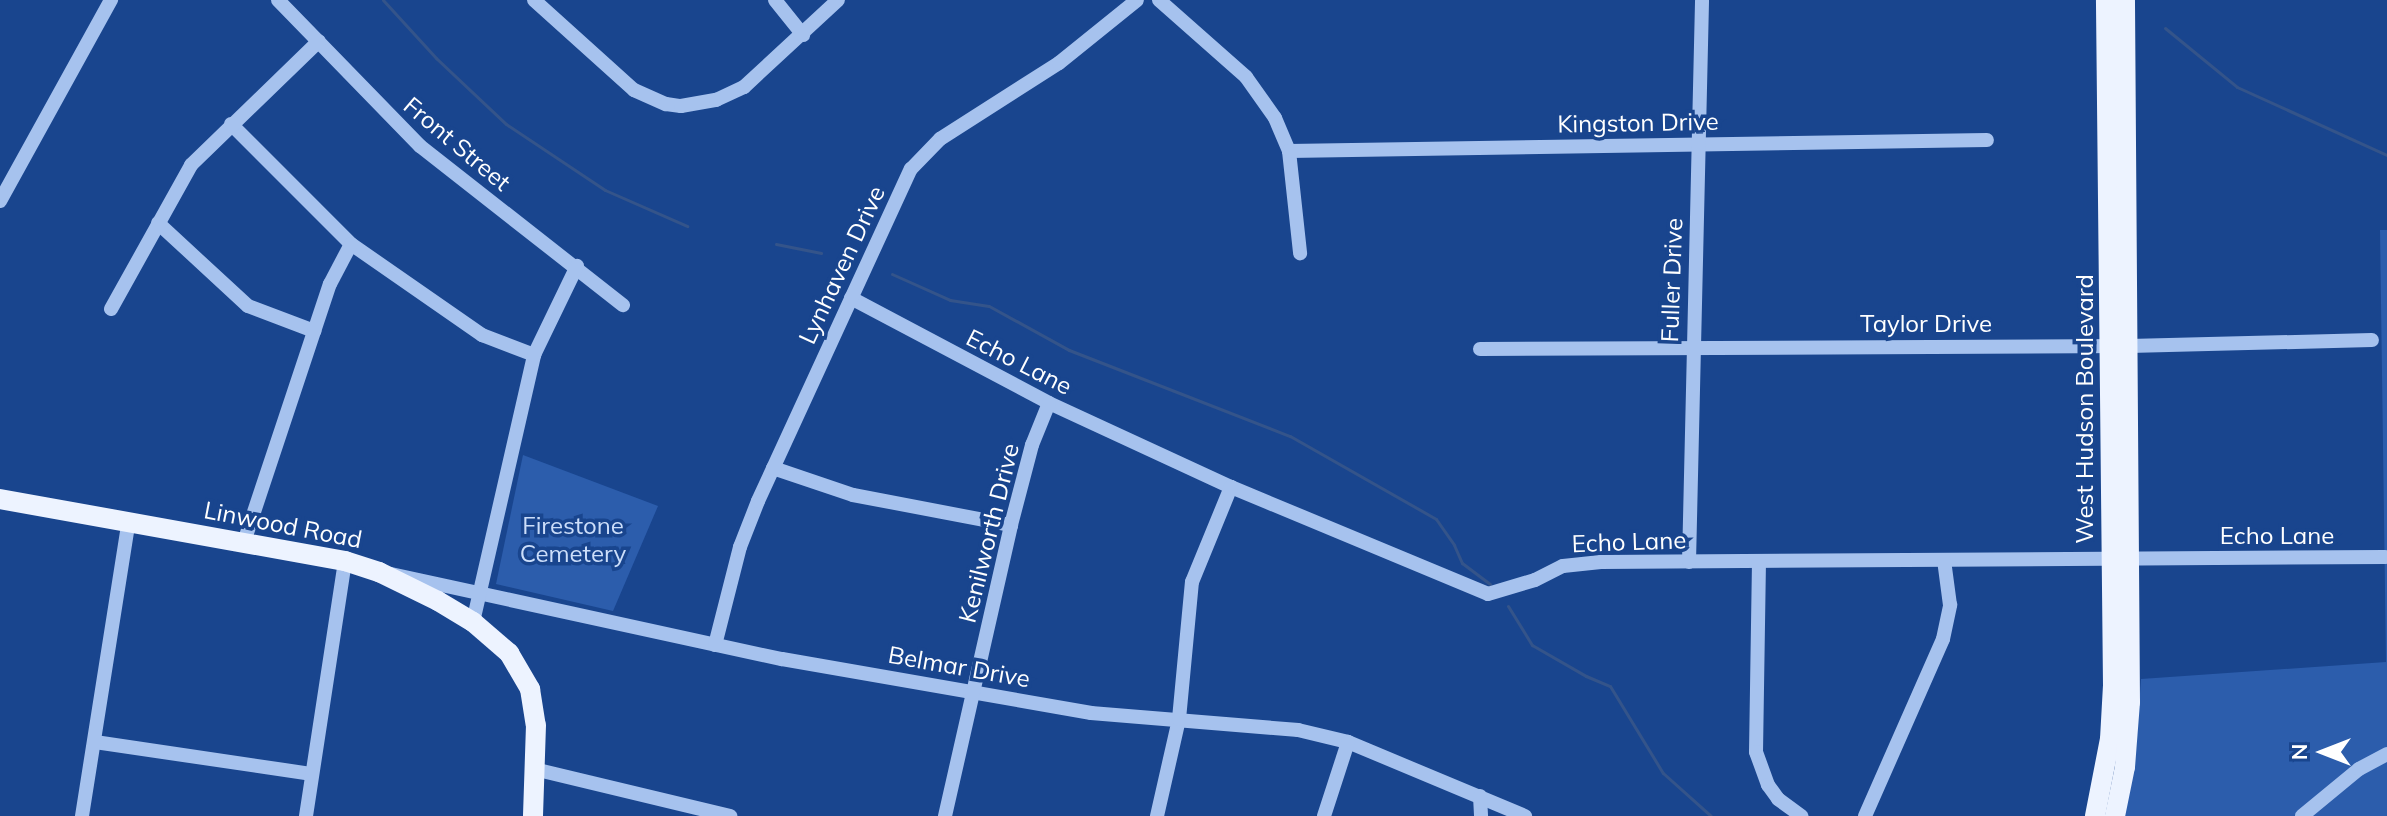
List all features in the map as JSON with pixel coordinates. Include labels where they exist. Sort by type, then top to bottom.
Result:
[{"type":"main road","name":"West Hudson Boulevard","points":[[2095,816],[2110,739],[2121,560],[2111,483],[2120,346],[2106,0]]},
{"type":"main road","name":"West Hudson Boulevard","points":[[2115,816],[2130,715],[2121,560],[2120,346],[2125,0]]},
{"type":"main road","name":"Linwood Road","points":[[0,499],[345,561],[379,572],[473,622],[509,653],[530,689],[536,725],[533,816]]},
{"type":"street","points":[[0,201],[111,0]]},
{"type":"street","name":"Front Street","points":[[278,0],[420,146],[623,305]]},
{"type":"street","points":[[534,0],[634,90],[666,104],[681,106],[730,95],[803,35],[838,0]]},
{"type":"street","points":[[775,0],[803,35]]},
{"type":"street","name":"Lynhaven Drive","points":[[715,645],[740,547],[901,188],[928,148],[1059,63],[1137,0]]},
{"type":"street","points":[[1159,0],[1246,77],[1266,103],[1289,151],[1300,253]]},
{"type":"street","name":"Fuller Drive","points":[[1689,562],[1702,0]]},
{"type":"street","points":[[111,309],[191,165],[319,41]]},
{"type":"street","points":[[231,124],[331,228],[351,244],[482,335],[534,355]]},
{"type":"street","name":"Kingston Drive","points":[[1289,151],[1987,140]]},
{"type":"street","points":[[158,223],[248,306],[314,331]]},
{"type":"street","points":[[244,542],[330,284],[351,244]]},
{"type":"street","points":[[473,622],[534,355],[577,266]]},
{"type":"street","name":"Echo Lane","points":[[851,298],[1049,403],[1231,487],[1488,594],[1535,580],[1563,566],[1759,561],[2385,557]]},
{"type":"street","name":"Taylor Drive","points":[[1480,349],[2120,346],[2372,340]]},
{"type":"street","name":"Kenilworth Drive","points":[[945,816],[1011,525],[1032,445],[1049,403]]},
{"type":"street","points":[[773,468],[853,495],[1011,525]]},
{"type":"street","points":[[1157,816],[1179,719],[1192,582],[1231,487]]},
{"type":"street","points":[[82,816],[128,524]]},
{"type":"street","points":[[1865,816],[1943,639],[1950,605],[1944,560]]},
{"type":"street","points":[[306,816],[345,561]]},
{"type":"street","points":[[1759,561],[1756,752],[1773,792],[1801,816]]},
{"type":"street","name":"Belmar Drive","points":[[379,572],[480,591],[715,645],[1091,713],[1266,725],[1348,742],[1525,816]]},
{"type":"street","points":[[95,742],[311,774]]},
{"type":"street","points":[[1324,816],[1348,742]]},
{"type":"street","points":[[2302,816],[2359,769],[2387,754]]},
{"type":"street","points":[[534,769],[730,816]]},
{"type":"street","points":[[1480,796],[1481,816]]},
{"type":"green space","points":[[2380,230],[2387,230],[2387,816],[2124,816],[2136,750],[2141,679],[2386,662]]},
{"type":"green space","name":"Firestone Cemetery","points":[[523,455],[658,506],[613,611],[496,584]]},
{"type":"waterway","points":[[383,0],[436,58],[506,124],[605,190],[687,226]]},
{"type":"waterway","points":[[2165,28],[2237,87],[2387,155]]},
{"type":"waterway","points":[[776,244],[821,253]]},
{"type":"waterway","points":[[892,274],[950,300],[989,306],[1069,350],[1290,436],[1436,519],[1462,563],[1490,584]]},
{"type":"waterway","points":[[1508,606],[1532,645],[1610,686],[1663,773],[1711,816]]}]
